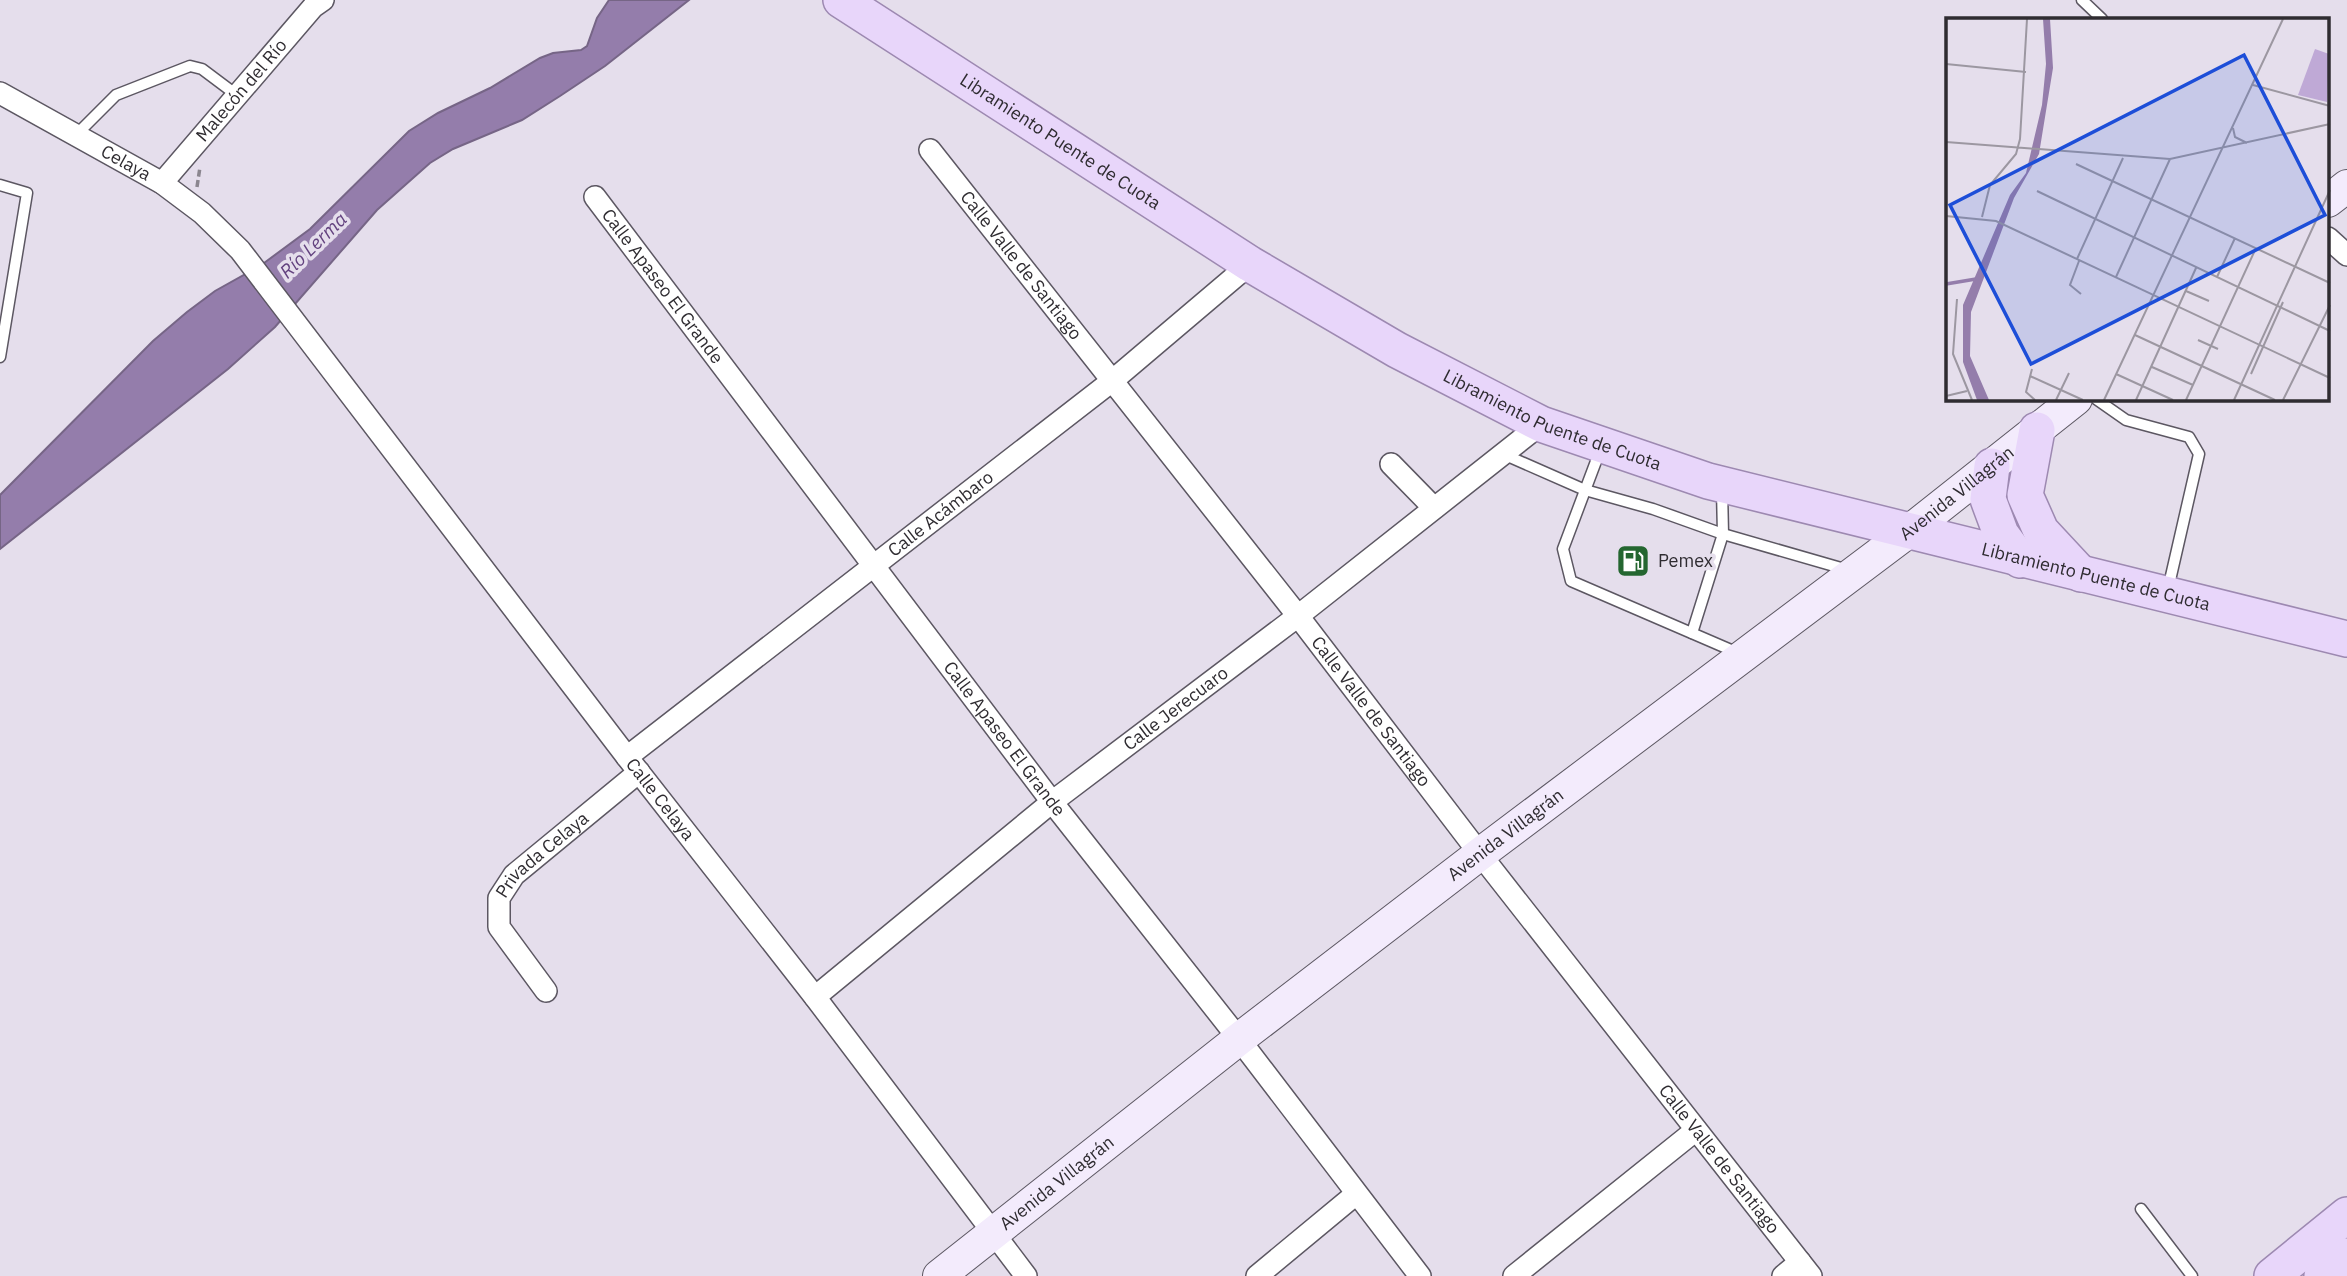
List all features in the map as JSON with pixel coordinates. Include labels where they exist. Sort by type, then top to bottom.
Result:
[{"type":"main road","name":"Libramiento Puente de Cuota","points":[[841,0],[1250,264],[1398,350],[1541,424],[1722,485],[2347,639]]},
{"type":"main road","points":[[2037,430],[2025,495],[2041,531],[2081,574]]},
{"type":"main road","points":[[1992,466],[1988,499],[2001,534],[2020,559]]},
{"type":"main road","points":[[2272,1276],[2347,1216]]},
{"type":"main road","points":[[2322,1276],[2347,1256]]},
{"type":"street","name":"Malecón del Río","points":[[162,183],[240,98],[313,7],[323,0]]},
{"type":"street","name":"Celaya","points":[[0,93],[162,183],[202,213],[240,250],[293,323]]},
{"type":"street","name":"Calle Valle de Santiago","points":[[930,150],[1298,616],[1479,855],[1805,1269]]},
{"type":"street","points":[[2330,199],[2347,186]]},
{"type":"street","name":"Calle Apaseo El Grande","points":[[595,197],[1052,802],[1239,1039],[1420,1276]]},
{"type":"street","points":[[2330,240],[2347,255]]},
{"type":"street","name":"Calle Acámbaro","points":[[633,765],[875,565],[1112,380],[1250,264]]},
{"type":"street","name":"Calle Celaya","points":[[293,323],[815,997],[1026,1276]]},
{"type":"street","name":"Avenida Villagrán","points":[[939,1276],[1239,1039],[1856,572],[2074,401]]},
{"type":"street","name":"Calle Jerecuaro","points":[[815,997],[1052,802],[1298,616],[1541,424]]},
{"type":"street","points":[[1391,464],[1434,508]]},
{"type":"street","name":"Privada Celaya","points":[[546,991],[499,927],[499,898],[514,875],[633,765]]},
{"type":"street","points":[[1514,1276],[1696,1130]]},
{"type":"street","points":[[1257,1276],[1356,1194]]},
{"type":"street","points":[[1783,1276],[1805,1269]]},
{"type":"lane","points":[[2082,0],[2101,18]]},
{"type":"lane","points":[[76,135],[116,95],[190,66],[202,69],[240,98]]},
{"type":"lane","points":[[0,185],[27,193],[0,358]]},
{"type":"lane","points":[[2099,401],[2126,420],[2189,437],[2199,454],[2167,595]]},
{"type":"lane","points":[[1602,445],[1563,549],[1571,580],[1744,656]]},
{"type":"lane","points":[[1503,454],[1585,490],[1653,509],[1723,534],[1856,572]]},
{"type":"lane","points":[[1692,633],[1723,534],[1722,485]]},
{"type":"lane","points":[[2141,1209],[2192,1276]]},
{"type":"water","name":"Río Lerma","points":[[609,0],[689,0],[605,66],[522,120],[453,149],[430,163],[377,210],[275,327],[228,369],[0,549],[0,495],[153,341],[215,291],[260,266],[310,229],[409,131],[540,58],[553,53],[581,50],[587,46],[597,18]]},
{"type":"place","name":"Pemex","points":[[1633,561]]}]
